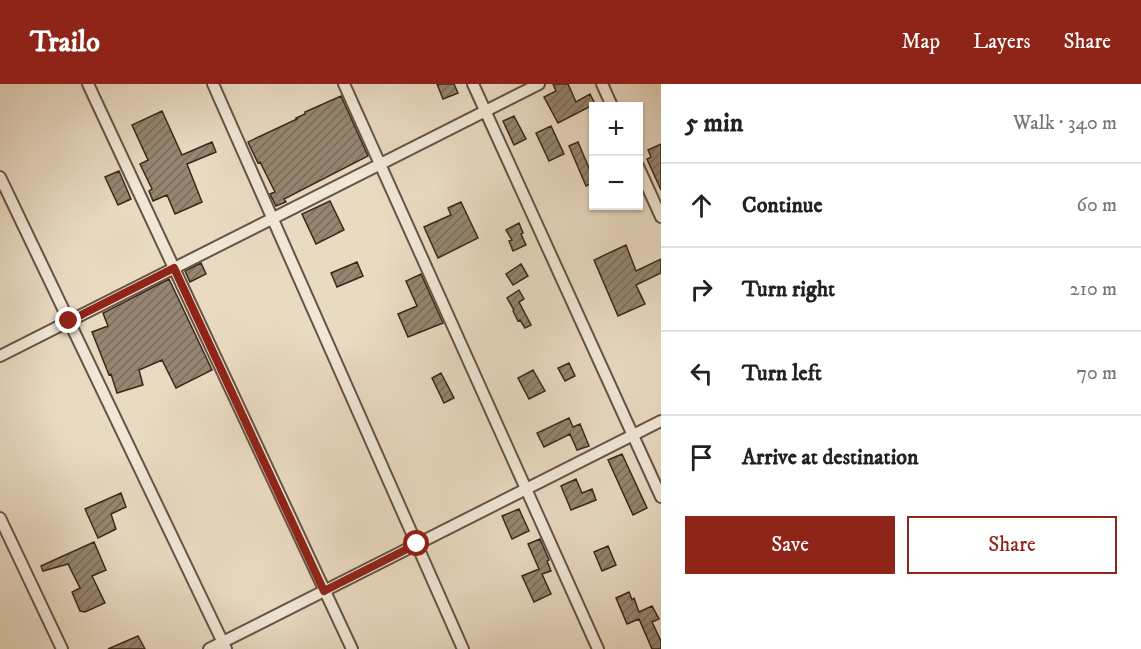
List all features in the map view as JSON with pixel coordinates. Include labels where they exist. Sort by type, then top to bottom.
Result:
[{"type":"street","points":[[88,84],[352,649]]},
{"type":"street","points":[[213,84],[463,649]]},
{"type":"street","points":[[344,84],[598,649]]},
{"type":"street","points":[[473,84],[661,497]]},
{"type":"street","points":[[0,356],[539,84]]},
{"type":"street","points":[[602,84],[610,102]]},
{"type":"street","points":[[643,175],[661,217]]},
{"type":"street","points":[[0,177],[225,645]]},
{"type":"street","points":[[209,649],[225,645],[324,591],[661,421]]},
{"type":"street","points":[[0,518],[62,649]]},
{"type":"building","points":[[437,84],[454,84],[458,93],[443,99]]},
{"type":"building","points":[[553,84],[568,84],[576,102],[590,94],[594,102],[589,102],[589,107],[558,123],[544,97],[556,91]]},
{"type":"building","points":[[341,96],[368,156],[284,199],[286,202],[276,206],[270,194],[275,192],[248,142]]},
{"type":"building","points":[[162,111],[182,155],[212,142],[216,152],[187,164],[202,202],[175,214],[167,195],[153,201],[149,191],[152,189],[140,164],[148,160],[132,125]]},
{"type":"building","points":[[514,116],[526,139],[514,145],[503,121]]},
{"type":"building","points":[[551,126],[564,154],[549,161],[536,133]]},
{"type":"building","points":[[578,142],[589,168],[589,184],[586,186],[569,146]]},
{"type":"building","points":[[661,144],[661,190],[647,159],[651,157],[648,150]]},
{"type":"building","points":[[119,171],[131,199],[118,205],[105,177]]},
{"type":"building","points":[[330,201],[344,230],[316,244],[302,214]]},
{"type":"building","points":[[461,202],[478,238],[438,258],[424,227],[451,215],[448,208]]},
{"type":"building","points":[[519,223],[526,245],[513,251],[509,241],[512,240],[506,230]]},
{"type":"building","points":[[626,245],[636,271],[661,259],[661,273],[636,285],[645,304],[618,316],[594,260]]},
{"type":"building","points":[[357,262],[363,276],[337,287],[331,273]]},
{"type":"building","points":[[201,263],[206,274],[190,282],[185,271]]},
{"type":"building","points":[[521,264],[528,276],[513,285],[506,274]]},
{"type":"building","points":[[421,274],[443,323],[408,337],[398,314],[417,306],[406,281]]},
{"type":"building","points":[[169,279],[212,370],[176,388],[162,360],[139,370],[143,385],[117,393],[92,332],[108,326],[103,313]]},
{"type":"building","points":[[519,290],[524,299],[519,302],[531,325],[525,328],[520,320],[518,321],[507,298]]},
{"type":"building","points":[[569,363],[575,376],[565,381],[558,368]]},
{"type":"building","points":[[533,370],[545,391],[529,399],[518,378]]},
{"type":"building","points":[[441,373],[454,398],[444,403],[432,378]]},
{"type":"building","points":[[569,418],[573,427],[580,424],[589,446],[577,450],[570,434],[544,447],[537,433]]},
{"type":"building","points":[[622,454],[647,508],[633,515],[608,460]]},
{"type":"building","points":[[576,479],[582,493],[592,489],[596,500],[571,510],[561,486]]},
{"type":"building","points":[[121,493],[126,507],[111,514],[116,529],[98,538],[85,509]]},
{"type":"building","points":[[519,509],[529,531],[512,539],[502,516]]},
{"type":"building","points":[[540,539],[551,571],[542,574],[551,594],[534,602],[522,576],[539,569],[528,544]]},
{"type":"building","points":[[94,542],[106,570],[92,576],[105,603],[85,612],[80,611],[72,592],[80,588],[68,564],[43,571],[41,566]]},
{"type":"building","points":[[608,546],[616,565],[602,571],[594,552]]},
{"type":"building","points":[[629,592],[639,612],[652,606],[659,619],[652,622],[661,641],[661,649],[652,649],[639,619],[627,624],[616,598]]},
{"type":"building","points":[[138,636],[145,649],[108,649]]},
{"type":"route","points":[[69,321],[174,268],[324,591],[417,544]]}]
